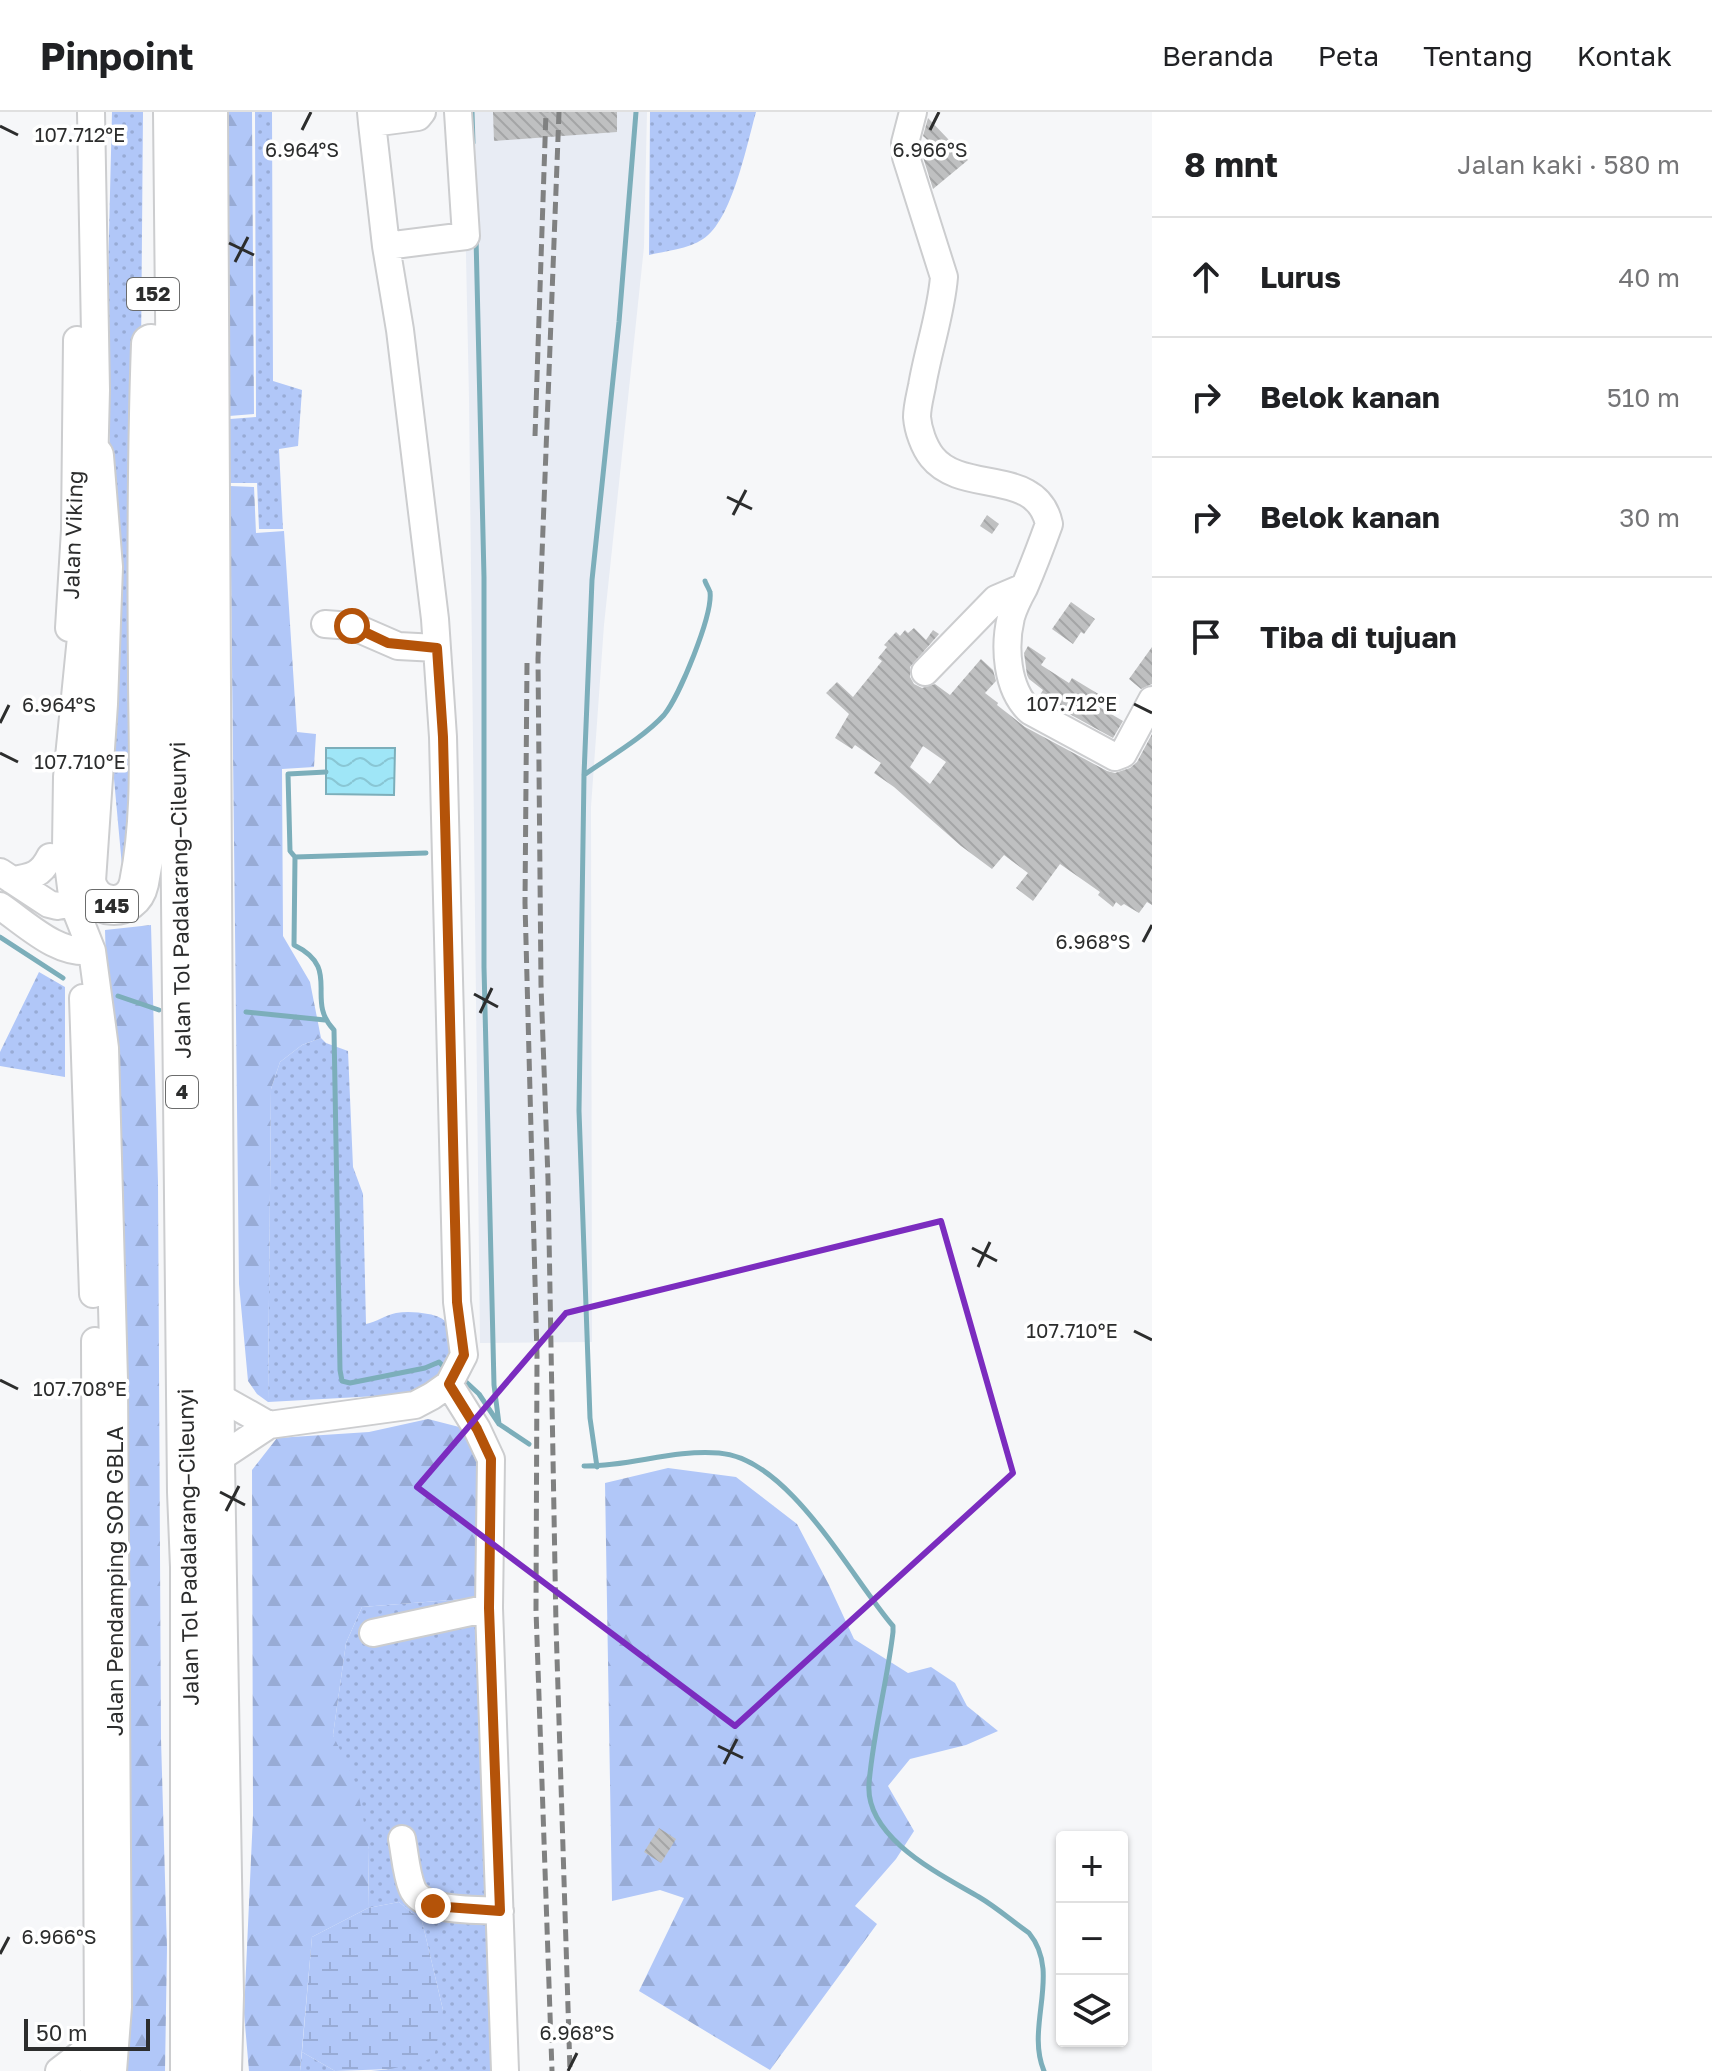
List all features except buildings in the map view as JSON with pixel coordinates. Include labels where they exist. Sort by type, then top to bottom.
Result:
[{"type":"highway","name":"152","points":[[148,457],[153,292],[191,123]]},
{"type":"highway","name":"Jalan Tol Padalarang–Cileunyi","points":[[191,123],[224,1995],[222,2071]]},
{"type":"highway","name":"Jalan Tol Padalarang–Cileunyi","points":[[190,2071],[190,1567],[181,960],[191,123]]},
{"type":"highway","name":"145","points":[[94,456],[103,567],[98,704],[86,881],[94,899],[112,906],[127,902],[137,890],[148,819],[148,457]]},
{"type":"street","name":"Jalan Viking","points":[[74,112],[78,391],[75,530],[67,648],[53,770],[50,857],[84,952]]},
{"type":"street","name":"Jalan Viking","points":[[65,905],[65,797],[89,552],[94,456],[96,390],[91,112]]},
{"type":"street","points":[[215,1461],[269,1425],[415,1405],[449,1384],[464,1355],[457,1302],[443,737],[437,648],[372,117],[418,117],[422,112]]},
{"type":"street","points":[[386,246],[466,236],[458,112]]},
{"type":"street","points":[[913,112],[906,134],[906,157],[944,277],[917,416],[921,438],[930,455],[950,472],[1012,485],[1027,492],[1040,504],[1049,524],[1012,613],[1009,666],[1015,689],[1030,711],[1115,757],[1123,754],[1152,700]]},
{"type":"street","points":[[925,672],[996,599],[1024,587]]},
{"type":"street","points":[[325,624],[352,626],[398,646],[437,648]]},
{"type":"street","points":[[6,876],[34,877],[44,870],[50,857]]},
{"type":"street","points":[[6,876],[65,905]]},
{"type":"street","points":[[0,906],[62,948],[84,952]]},
{"type":"street","name":"Jalan Pendamping SOR GBLA","points":[[84,952],[105,1048],[114,1380],[107,2042],[113,2071]]},
{"type":"street","points":[[449,1384],[477,1429],[491,1459],[489,1608],[505,2071]]},
{"type":"street","points":[[214,1394],[269,1425]]},
{"type":"street","points":[[373,1633],[489,1608]]},
{"type":"street","points":[[402,1839],[412,1890],[420,1899],[433,1906],[500,1911]]},
{"type":"street","points":[[59,2071],[107,2042]]},
{"type":"street","name":"Jalan Pendamping SOR GBLA","points":[[94,2071],[107,2042]]},
{"type":"highlighted area","points":[[941,1221],[1013,1473],[735,1726],[417,1487],[566,1313]]},
{"type":"shaded area","points":[[463,112],[647,112],[644,247],[604,625],[591,807],[592,1342],[480,1343]]},
{"type":"green space","points":[[112,112],[143,112],[137,840],[123,877],[113,768],[114,639],[107,315]]},
{"type":"green space","points":[[224,112],[252,112],[254,414],[229,416]]},
{"type":"green space","points":[[255,112],[272,112],[273,381],[302,390],[298,446],[279,449],[283,529],[259,529],[257,483],[230,483],[230,419],[256,417]]},
{"type":"green space","points":[[650,112],[756,112],[737,181],[713,230],[691,245],[649,255]]},
{"type":"green space","points":[[230,486],[254,487],[256,533],[284,531],[297,732],[316,734],[314,767],[282,769],[283,936],[310,982],[321,1038],[302,1045],[280,1062],[271,1089],[268,1402],[257,1394],[248,1381],[239,1284]]},
{"type":"green space","points":[[151,925],[158,1182],[161,1739],[167,1948],[165,2071],[125,2071],[114,1222],[105,930]]},
{"type":"green space","points":[[39,972],[65,987],[65,1077],[0,1066],[0,1052]]},
{"type":"green space","points":[[321,1038],[348,1051],[353,1167],[363,1194],[366,1324],[396,1313],[416,1312],[440,1318],[451,1331],[451,1350],[441,1380],[414,1394],[268,1402],[271,1089],[280,1062],[302,1045]]},
{"type":"green space","points":[[428,1419],[467,1429],[479,1464],[476,1598],[362,1607],[346,1643],[333,1735],[357,1786],[369,1849],[368,1908],[312,1937],[300,2071],[249,2071],[244,2013],[253,1815],[252,1470],[277,1438],[369,1432]]},
{"type":"green space","points":[[668,1468],[736,1477],[797,1524],[854,1639],[908,1673],[931,1667],[955,1683],[967,1706],[998,1731],[966,1745],[910,1759],[888,1786],[914,1831],[896,1859],[855,1906],[877,1924],[770,2070],[639,1991],[684,1898],[660,1890],[612,1901],[605,1483]]},
{"type":"green space","points":[[476,1598],[497,2071],[371,2071],[391,2069],[443,2010],[422,1921],[399,1902],[368,1908],[369,1849],[333,1735],[346,1643],[362,1607]]},
{"type":"green space","points":[[399,1902],[422,1921],[443,2010],[434,2058],[391,2069],[335,2071],[302,2052],[312,1937],[368,1908]]},
{"type":"green space","points":[[302,2052],[335,2071],[300,2071]]},
{"type":"water","points":[[326,748],[395,748],[394,795],[326,794]]},
{"type":"waterway","points":[[472,112],[473,143]]},
{"type":"waterway","points":[[597,1467],[590,1418],[579,1111],[584,775],[592,580],[619,322],[636,112]]},
{"type":"waterway","points":[[476,237],[484,577],[484,967],[494,1385],[499,1424]]},
{"type":"waterway","points":[[584,775],[626,747],[664,715],[694,655],[706,618],[710,592],[705,581]]},
{"type":"waterway","points":[[295,857],[290,851],[288,774],[326,772]]},
{"type":"waterway","points":[[426,853],[295,857],[294,945],[309,954],[317,964],[322,1007],[334,1030],[342,1381],[350,1383],[425,1368],[439,1362],[442,1365]]},
{"type":"waterway","points":[[0,937],[63,978]]},
{"type":"waterway","points":[[118,996],[159,1010]]},
{"type":"waterway","points":[[246,1012],[325,1020]]},
{"type":"waterway","points":[[465,1381],[479,1394],[499,1424],[529,1444]]},
{"type":"waterway","points":[[584,1466],[702,1452],[745,1460],[770,1475],[793,1497],[838,1551],[893,1626],[871,1765],[871,1803],[879,1821],[908,1852],[1029,1933],[1043,1965],[1038,2036],[1044,2071]]},
{"type":"railway","points":[[535,436],[546,112]]},
{"type":"railway","points":[[559,112],[538,659],[541,985],[570,2071]]},
{"type":"railway","points":[[527,663],[525,903],[537,1356],[536,1610],[552,2071]]},
{"type":"route","points":[[352,626],[398,646],[437,648],[443,737],[457,1302],[464,1355],[449,1384],[477,1429],[491,1459],[489,1608],[500,1911],[433,1906]]}]
